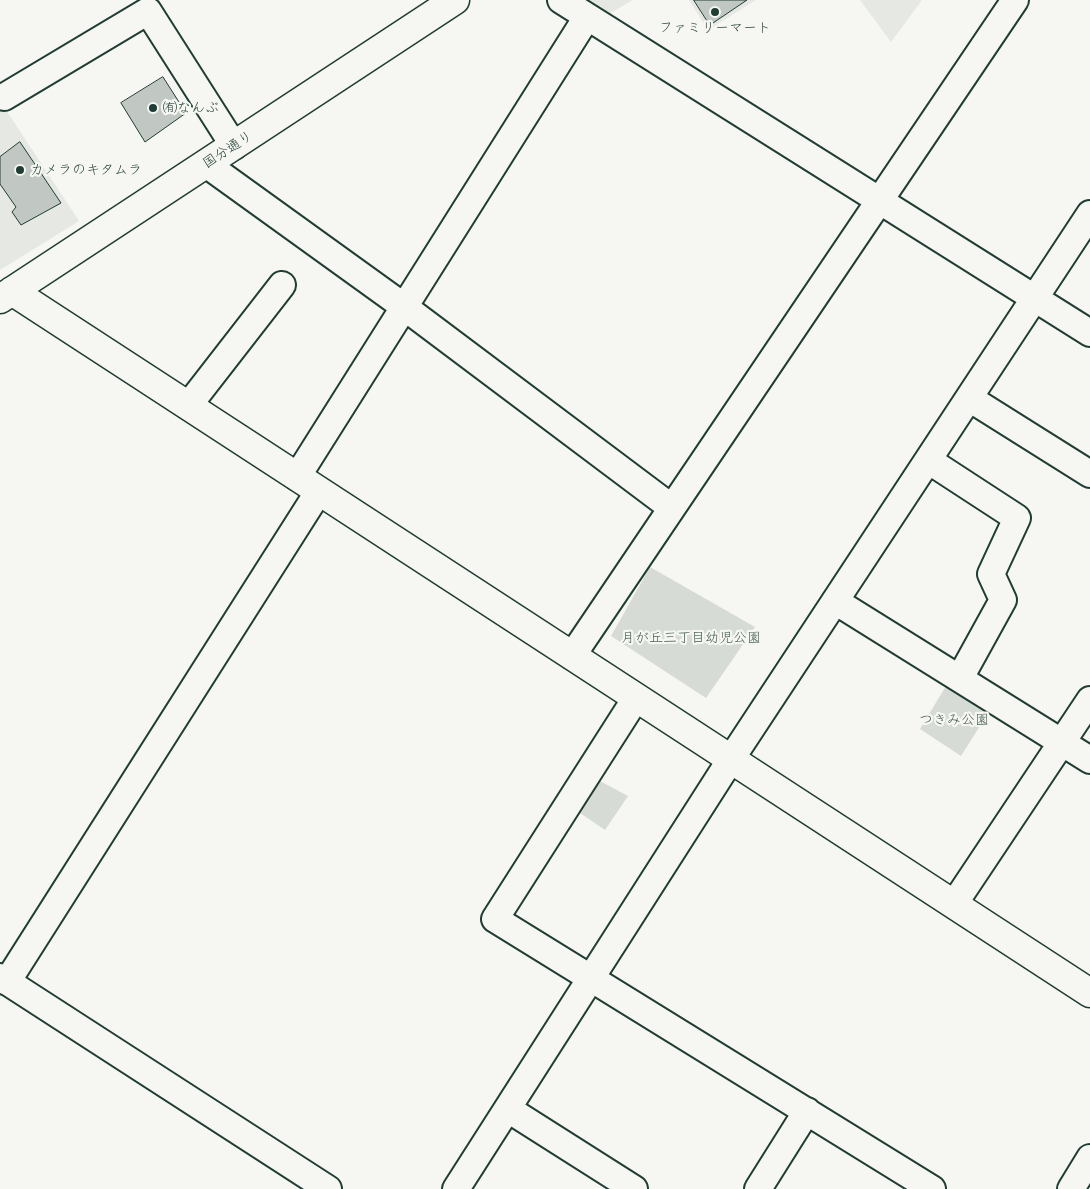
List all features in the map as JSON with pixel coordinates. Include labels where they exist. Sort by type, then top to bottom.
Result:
[{"type":"street","name":"国分通り","points":[[6,295],[455,0]]},
{"type":"street","points":[[561,0],[1090,333]]},
{"type":"street","points":[[572,656],[1015,0]]},
{"type":"street","points":[[4,97],[148,10],[234,146]]},
{"type":"street","points":[[328,1189],[4,980],[308,484],[403,306],[587,17]]},
{"type":"street","points":[[206,164],[403,306],[672,508]]},
{"type":"street","points":[[456,1189],[731,759],[1090,214]]},
{"type":"street","points":[[188,406],[282,286]]},
{"type":"street","points":[[6,295],[188,406],[1090,993]]},
{"type":"street","points":[[969,398],[1090,474]]},
{"type":"street","points":[[928,460],[1017,518],[991,574],[1003,600],[960,678]]},
{"type":"street","points":[[835,601],[1090,760]]},
{"type":"street","points":[[636,698],[495,919],[932,1189]]},
{"type":"street","points":[[954,904],[1090,700]]},
{"type":"street","points":[[508,1109],[634,1189]]},
{"type":"street","points":[[758,1189],[807,1111]]},
{"type":"street","points":[[1076,1187],[1090,1158]]},
{"type":"shaded area","points":[[587,0],[633,0],[609,14]]},
{"type":"shaded area","name":"ファミリーマート","points":[[689,0],[756,0],[708,30]]},
{"type":"shaded area","points":[[860,0],[922,0],[891,42]]},
{"type":"shaded area","points":[[0,101],[79,221],[0,270]]},
{"type":"green space","name":"月が丘三丁目幼児公園","points":[[650,567],[755,627],[706,698],[611,636]]},
{"type":"green space","name":"つきみ公園","points":[[949,681],[992,707],[961,756],[920,729]]},
{"type":"green space","points":[[598,780],[628,796],[605,830],[580,813]]},
{"type":"building","name":"ファミリーマート","points":[[694,0],[747,0],[710,25]]},
{"type":"building","name":"㈲なんぶ","points":[[163,77],[186,113],[145,142],[121,103]]},
{"type":"building","name":"カメラのキタムラ","points":[[20,142],[61,203],[21,225],[12,212],[16,207],[0,184],[0,157]]},
{"type":"place","name":"ファミリーマート","points":[[715,12]]},
{"type":"place","name":"㈲なんぶ","points":[[153,108]]},
{"type":"place","name":"カメラのキタムラ","points":[[20,170]]}]
